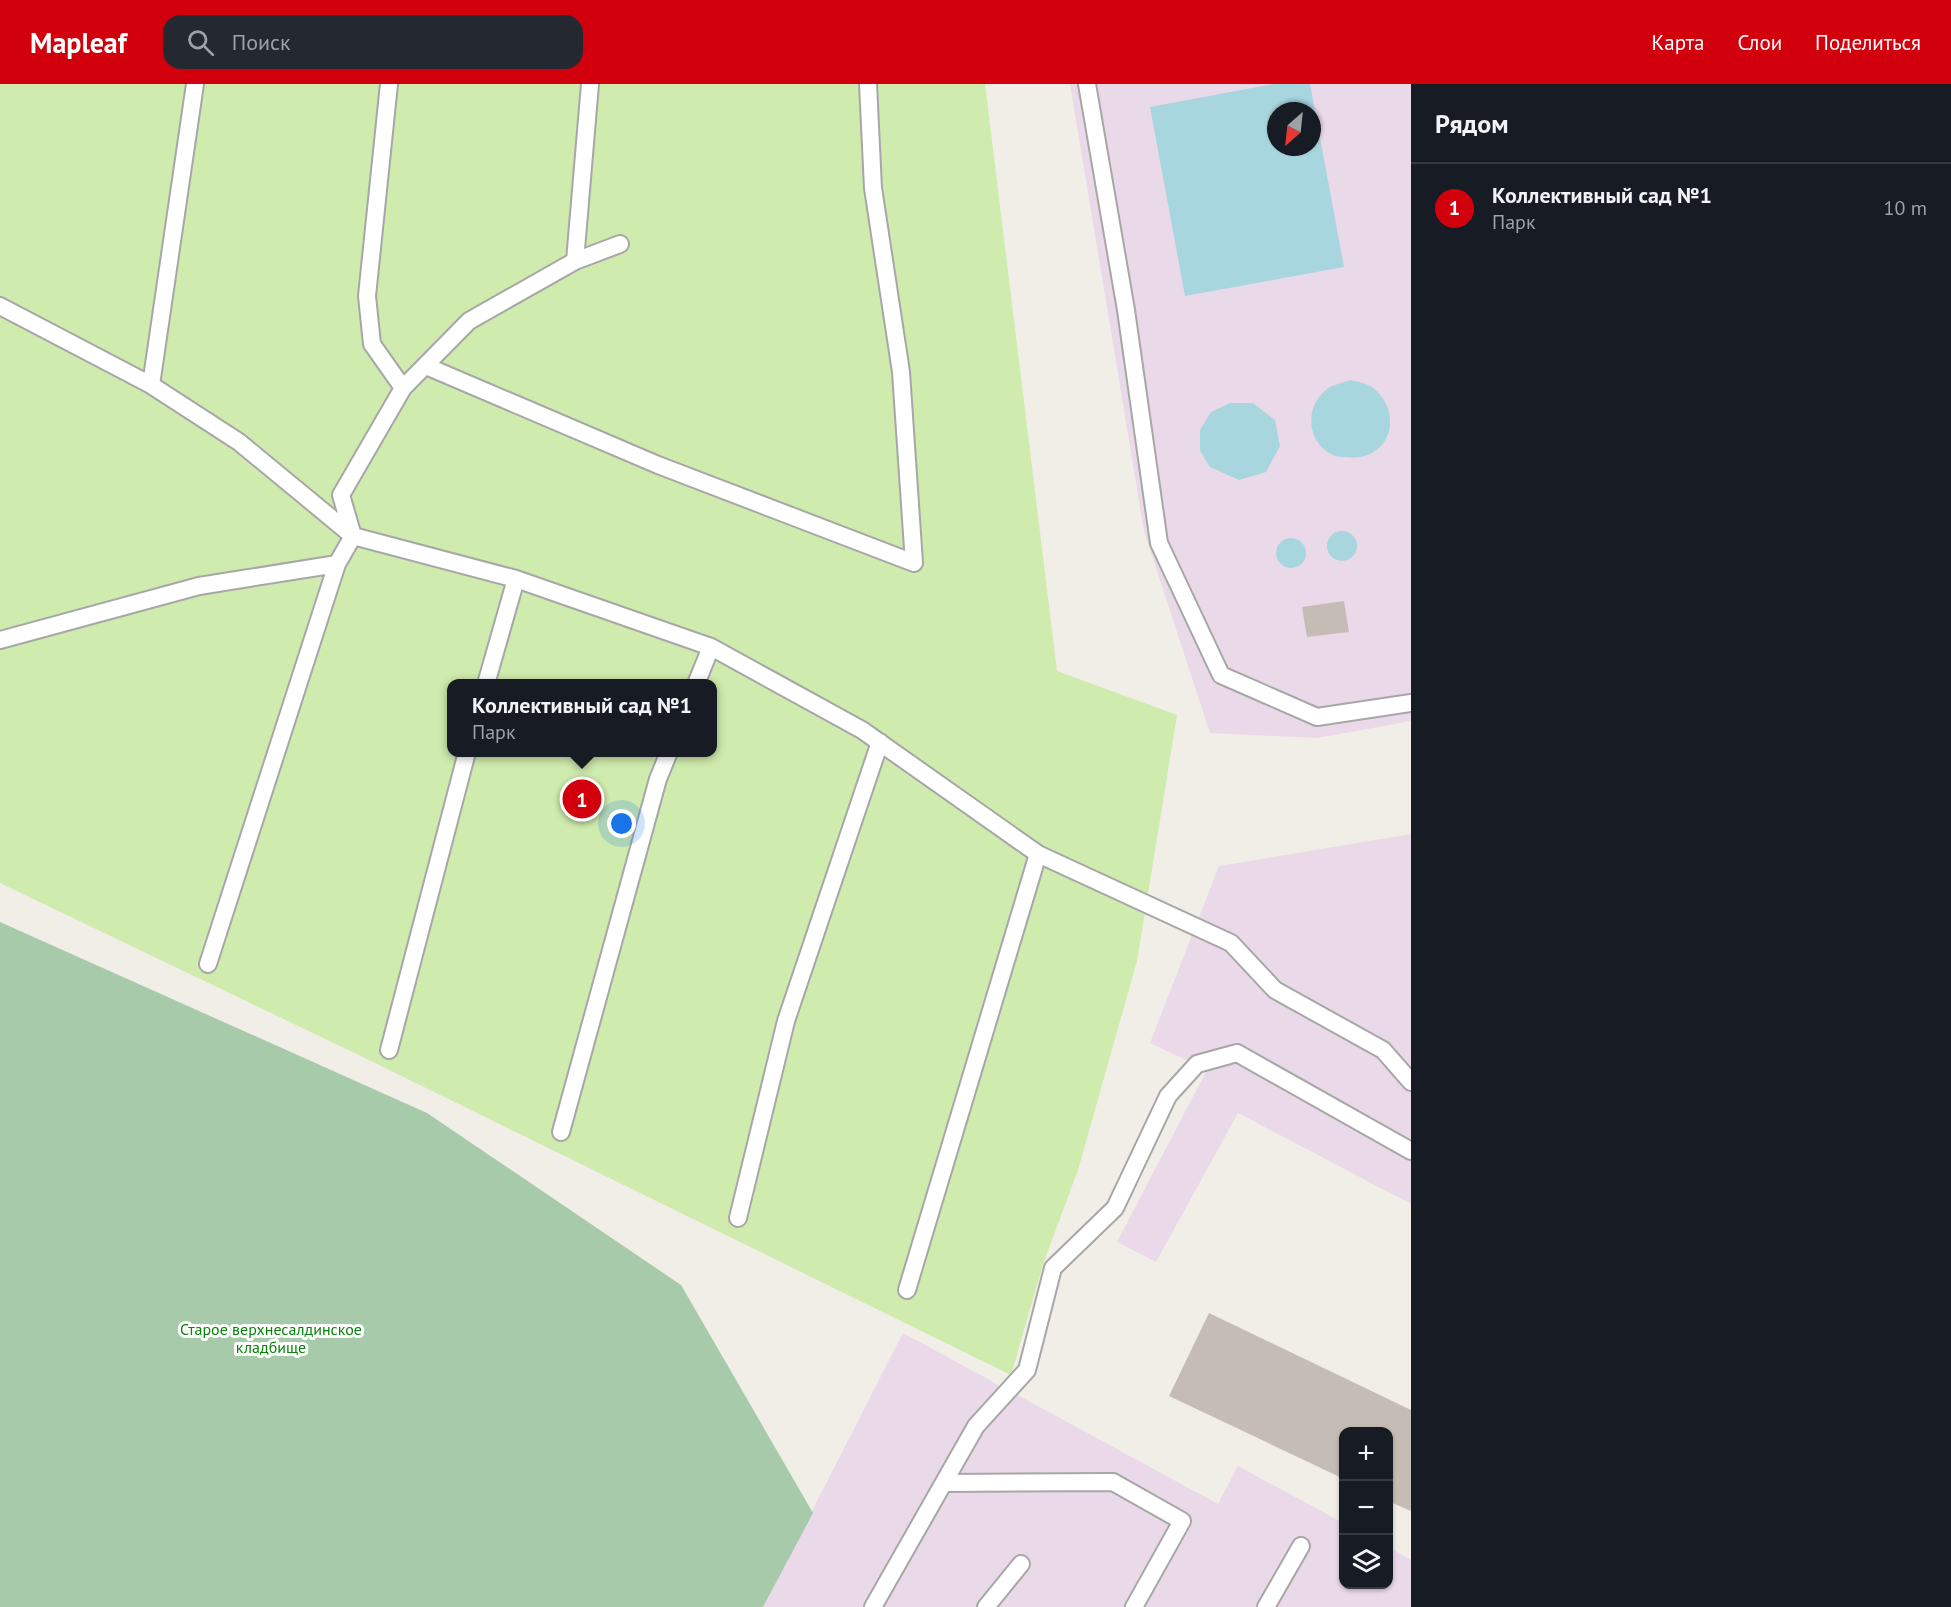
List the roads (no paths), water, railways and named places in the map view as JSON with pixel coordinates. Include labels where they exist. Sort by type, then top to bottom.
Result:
[{"type":"lane","points":[[151,385],[195,84]]},
{"type":"lane","points":[[389,84],[367,296],[372,344],[403,388]]},
{"type":"lane","points":[[575,261],[590,84]]},
{"type":"lane","points":[[426,366],[658,465],[914,563],[901,372],[873,188],[867,84]]},
{"type":"lane","points":[[1087,84],[1126,310],[1159,543],[1221,675],[1317,717],[1411,703]]},
{"type":"lane","points":[[208,964],[337,564],[353,536],[341,495],[403,388],[469,321],[575,261],[620,244]]},
{"type":"lane","points":[[0,306],[151,385],[239,442],[353,536],[516,579],[711,647],[862,730],[1038,854],[1231,942],[1275,990],[1383,1050],[1411,1083]]},
{"type":"lane","points":[[0,640],[199,586],[337,564]]},
{"type":"lane","points":[[487,679],[516,579]]},
{"type":"lane","points":[[698,679],[711,647]]},
{"type":"lane","points":[[738,1218],[786,1021],[880,742]]},
{"type":"lane","points":[[389,1050],[466,757]]},
{"type":"lane","points":[[561,1132],[658,779],[667,757]]},
{"type":"lane","points":[[908,1290],[1038,854]]},
{"type":"lane","points":[[873,1607],[976,1426],[1027,1370],[1053,1268],[1115,1208],[1168,1096],[1197,1064],[1237,1053],[1411,1151]]},
{"type":"lane","points":[[944,1483],[1113,1482],[1182,1521],[1134,1607]]},
{"type":"lane","points":[[1266,1607],[1301,1546]]},
{"type":"lane","points":[[986,1607],[1021,1564]]},
{"type":"water","points":[[1274,84],[1310,84],[1313,102],[1267,102],[1267,156],[1321,156],[1321,143],[1344,267],[1185,296],[1150,107]]},
{"type":"water","points":[[1351,380],[1371,386],[1383,398],[1390,422],[1388,434],[1373,452],[1361,457],[1338,457],[1324,449],[1317,441],[1311,422],[1312,412],[1322,394],[1330,387]]},
{"type":"water","points":[[1230,403],[1253,403],[1275,420],[1280,446],[1266,472],[1239,480],[1210,467],[1200,451],[1200,430],[1211,412]]},
{"type":"water","points":[[1342,531],[1353,535],[1357,546],[1353,557],[1342,561],[1331,557],[1327,546],[1331,535]]},
{"type":"water","points":[[1291,538],[1302,542],[1306,553],[1302,564],[1291,568],[1280,564],[1276,553],[1280,542]]},
{"type":"place","name":"Коллективный сад №1","points":[[582,799]]},
{"type":"park label","name":"Старое верхнесалдинское кладбище","points":[[271,1338]]}]
